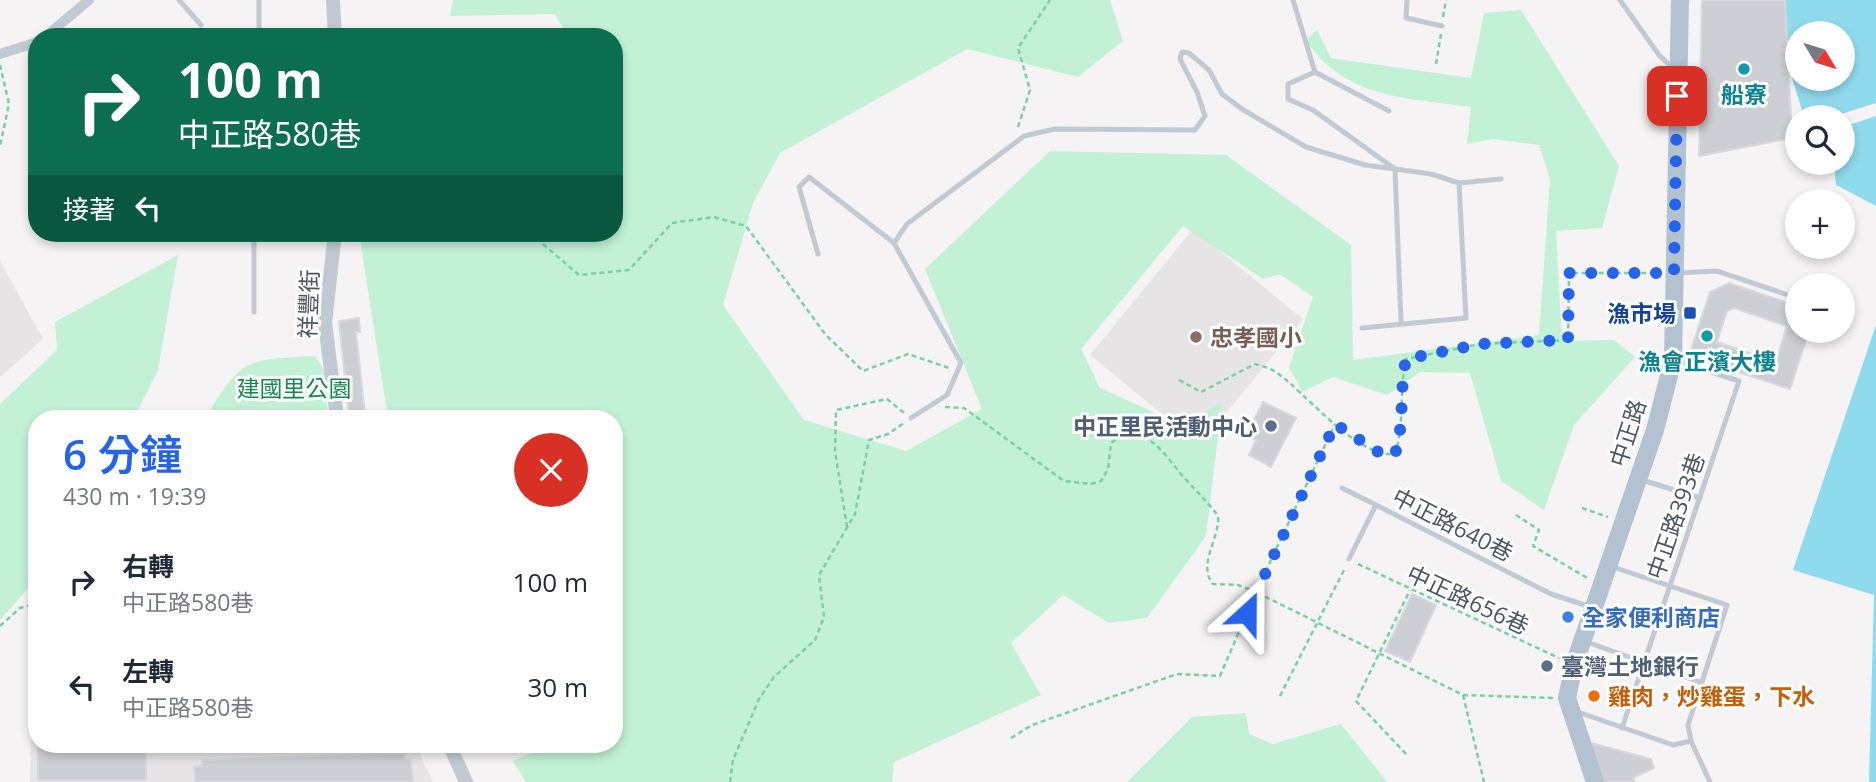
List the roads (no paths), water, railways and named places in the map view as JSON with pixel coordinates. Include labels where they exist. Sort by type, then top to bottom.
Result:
[{"type":"main road","name":"中正路","points":[[1568,704],[1574,665],[1662,406],[1673,360],[1680,0]]},
{"type":"main road","points":[[1568,704],[1595,782]]},
{"type":"street","points":[[56,28],[89,0]]},
{"type":"street","points":[[333,0],[335,28]]},
{"type":"street","points":[[0,54],[28,45]]},
{"type":"street","name":"祥豐街","points":[[334,242],[326,323],[336,410]]},
{"type":"street","points":[[453,753],[466,782]]},
{"type":"lane","points":[[179,0],[201,25]]},
{"type":"lane","points":[[259,0],[260,28]]},
{"type":"lane","points":[[1293,0],[1315,72],[1389,111]]},
{"type":"lane","points":[[1407,0],[1406,18],[1442,26]]},
{"type":"lane","points":[[1620,0],[1659,55],[1678,72]]},
{"type":"lane","points":[[894,243],[907,224],[1024,136],[1055,130],[1195,130],[1205,116],[1198,92],[1180,59],[1182,52],[1189,53],[1209,70],[1222,94],[1242,109],[1307,147],[1365,165],[1432,174],[1459,183],[1502,179]]},
{"type":"lane","points":[[1315,72],[1288,84],[1288,99],[1313,110],[1395,169]]},
{"type":"lane","points":[[1395,169],[1401,323]]},
{"type":"lane","points":[[818,254],[799,187],[809,177],[894,243],[961,363],[947,395],[911,418]]},
{"type":"lane","points":[[1362,328],[1466,317],[1459,183]]},
{"type":"lane","points":[[254,242],[254,312]]},
{"type":"lane","points":[[1674,273],[1717,271],[1785,294]]},
{"type":"lane","name":"中正路393巷","points":[[1622,728],[1739,381],[1673,360]]},
{"type":"lane","points":[[1638,479],[1700,498]]},
{"type":"lane","points":[[1342,488],[1376,505]]},
{"type":"lane","name":"中正路640巷","points":[[1349,559],[1376,505],[1551,594],[1594,608]]},
{"type":"lane","points":[[1608,565],[1669,588],[1727,605],[1700,681],[1688,725],[1691,741],[1710,782]]},
{"type":"lane","points":[[1582,641],[1700,681]]},
{"type":"lane","points":[[1568,704],[1622,728],[1673,745],[1691,741]]},
{"type":"water","points":[[1782,0],[1876,0],[1876,103],[1855,110],[1855,105],[1800,105],[1796,91],[1855,91],[1855,21],[1785,21],[1785,55],[1778,32]]},
{"type":"water","points":[[1876,116],[1876,206],[1855,195],[1855,189],[1844,189],[1836,185],[1835,175],[1855,175],[1855,123]]},
{"type":"water","points":[[1876,325],[1876,782],[1869,782],[1874,595],[1793,570]]},
{"type":"place","name":"船寮","points":[[1744,69]]},
{"type":"place","name":"漁市場","points":[[1690,313]]},
{"type":"place","name":"漁會正濱大樓","points":[[1707,336]]},
{"type":"place","name":"忠孝國小","points":[[1196,337]]},
{"type":"place","name":"中正里民活動中心","points":[[1271,426]]},
{"type":"place","name":"全家便利商店","points":[[1568,617]]},
{"type":"place","name":"臺灣土地銀行","points":[[1547,666]]},
{"type":"place","name":"雞肉，炒雞蛋，下水","points":[[1594,696]]},
{"type":"park label","name":"建國里公園","points":[[294,388]]}]
